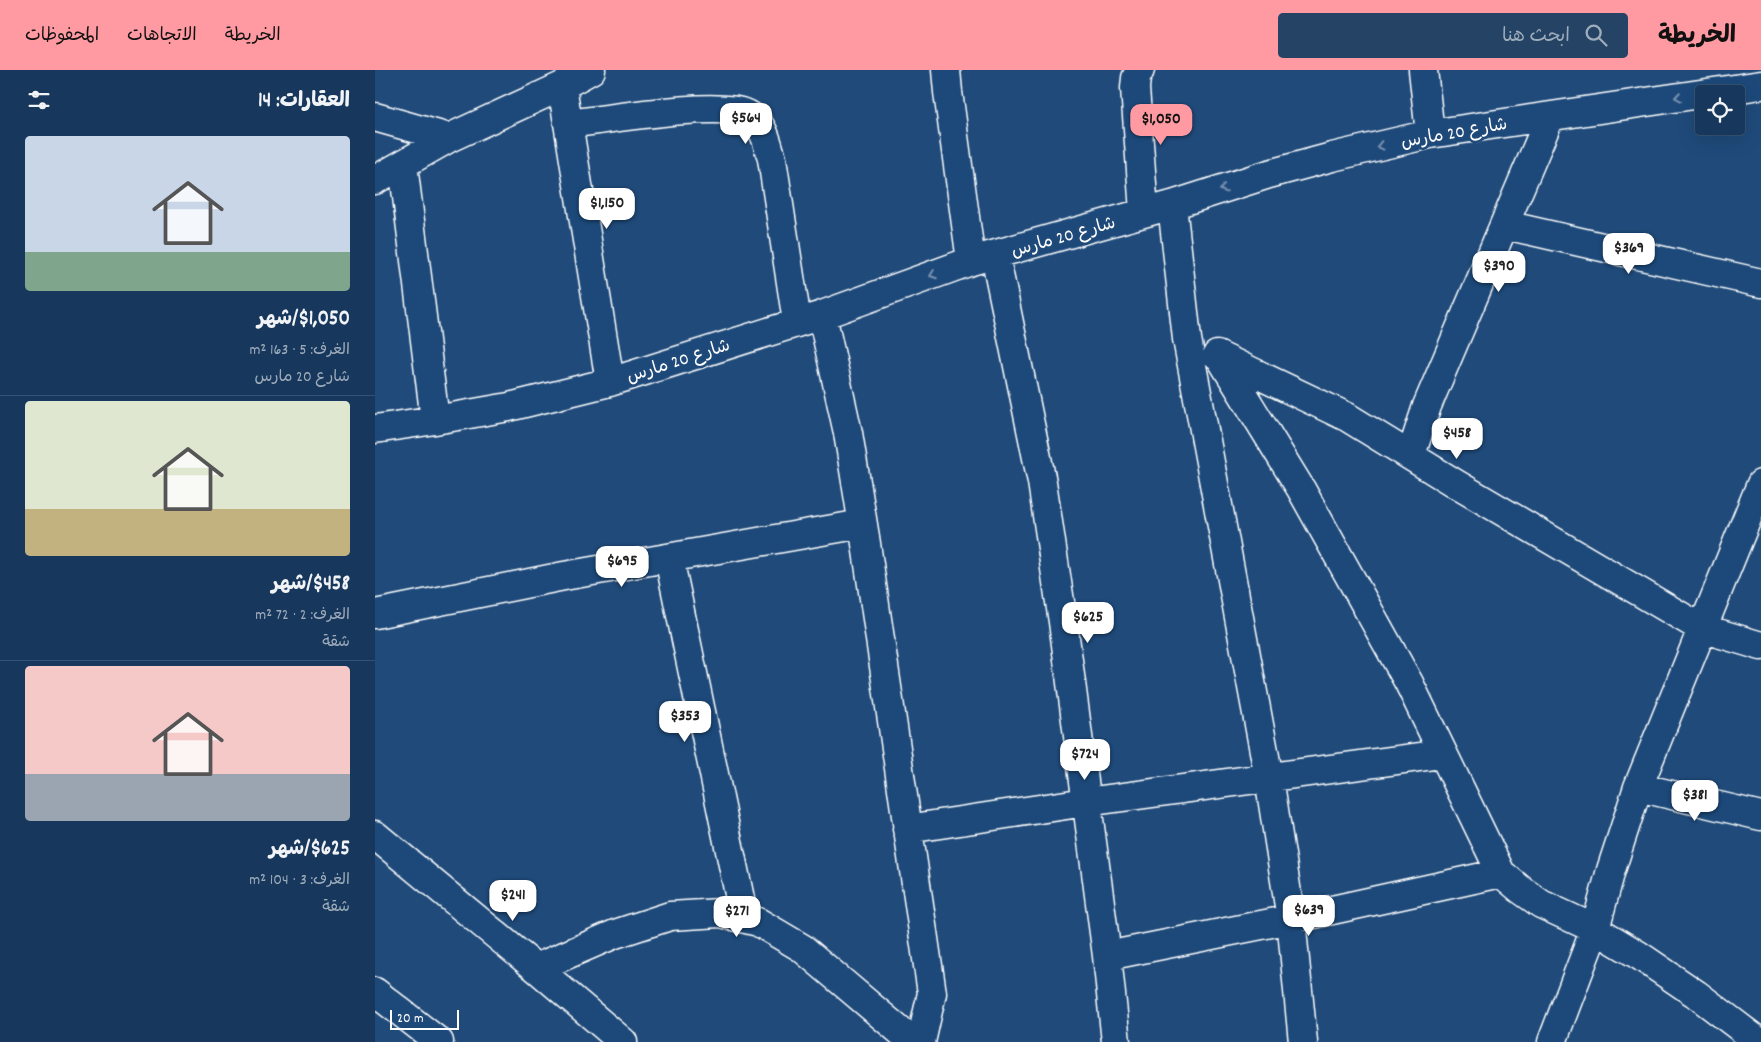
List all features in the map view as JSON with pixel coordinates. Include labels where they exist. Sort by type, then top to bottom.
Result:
[{"type":"street","points":[[375,180],[449,138],[562,86],[591,70]]},
{"type":"street","points":[[946,70],[948,92],[983,258],[1042,482],[1063,622],[1107,956],[1116,1042]]},
{"type":"street","points":[[1140,70],[1136,78],[1135,88],[1144,212]]},
{"type":"street","points":[[1423,70],[1430,134]]},
{"type":"street","name":"شارع 20 مارس","points":[[375,429],[509,407],[610,382],[810,318],[983,258],[1332,157],[1430,134],[1761,85]]},
{"type":"street","points":[[562,86],[610,382]]},
{"type":"street","points":[[568,124],[700,109],[727,109],[746,114],[757,122],[766,136],[810,318],[847,433],[932,993],[921,1042]]},
{"type":"street","points":[[375,117],[449,138]]},
{"type":"street","points":[[1411,455],[1427,406],[1550,117]]},
{"type":"street","points":[[403,165],[435,420]]},
{"type":"street","points":[[1171,205],[1187,339],[1269,778],[1291,919],[1303,1042]]},
{"type":"street","points":[[1505,225],[1761,282]]},
{"type":"street","points":[[1187,339],[1220,357],[1347,417],[1456,484],[1701,628],[1761,646]]},
{"type":"street","points":[[1220,357],[1301,488],[1409,683],[1501,873],[1541,904],[1595,928],[1640,956],[1696,994],[1759,1042]]},
{"type":"street","points":[[1553,1042],[1595,928],[1611,870],[1638,787],[1761,484]]},
{"type":"street","points":[[375,614],[564,576],[862,524]]},
{"type":"street","points":[[669,558],[744,918]]},
{"type":"street","points":[[907,829],[1086,802],[1442,754]]},
{"type":"street","points":[[1638,787],[1761,816]]},
{"type":"street","points":[[375,835],[623,1042]]},
{"type":"street","points":[[1107,956],[1291,919],[1501,873]]},
{"type":"street","points":[[536,968],[615,934],[670,916],[720,913],[758,922],[802,948],[913,1042]]},
{"type":"street","points":[[375,992],[439,1042]]}]
